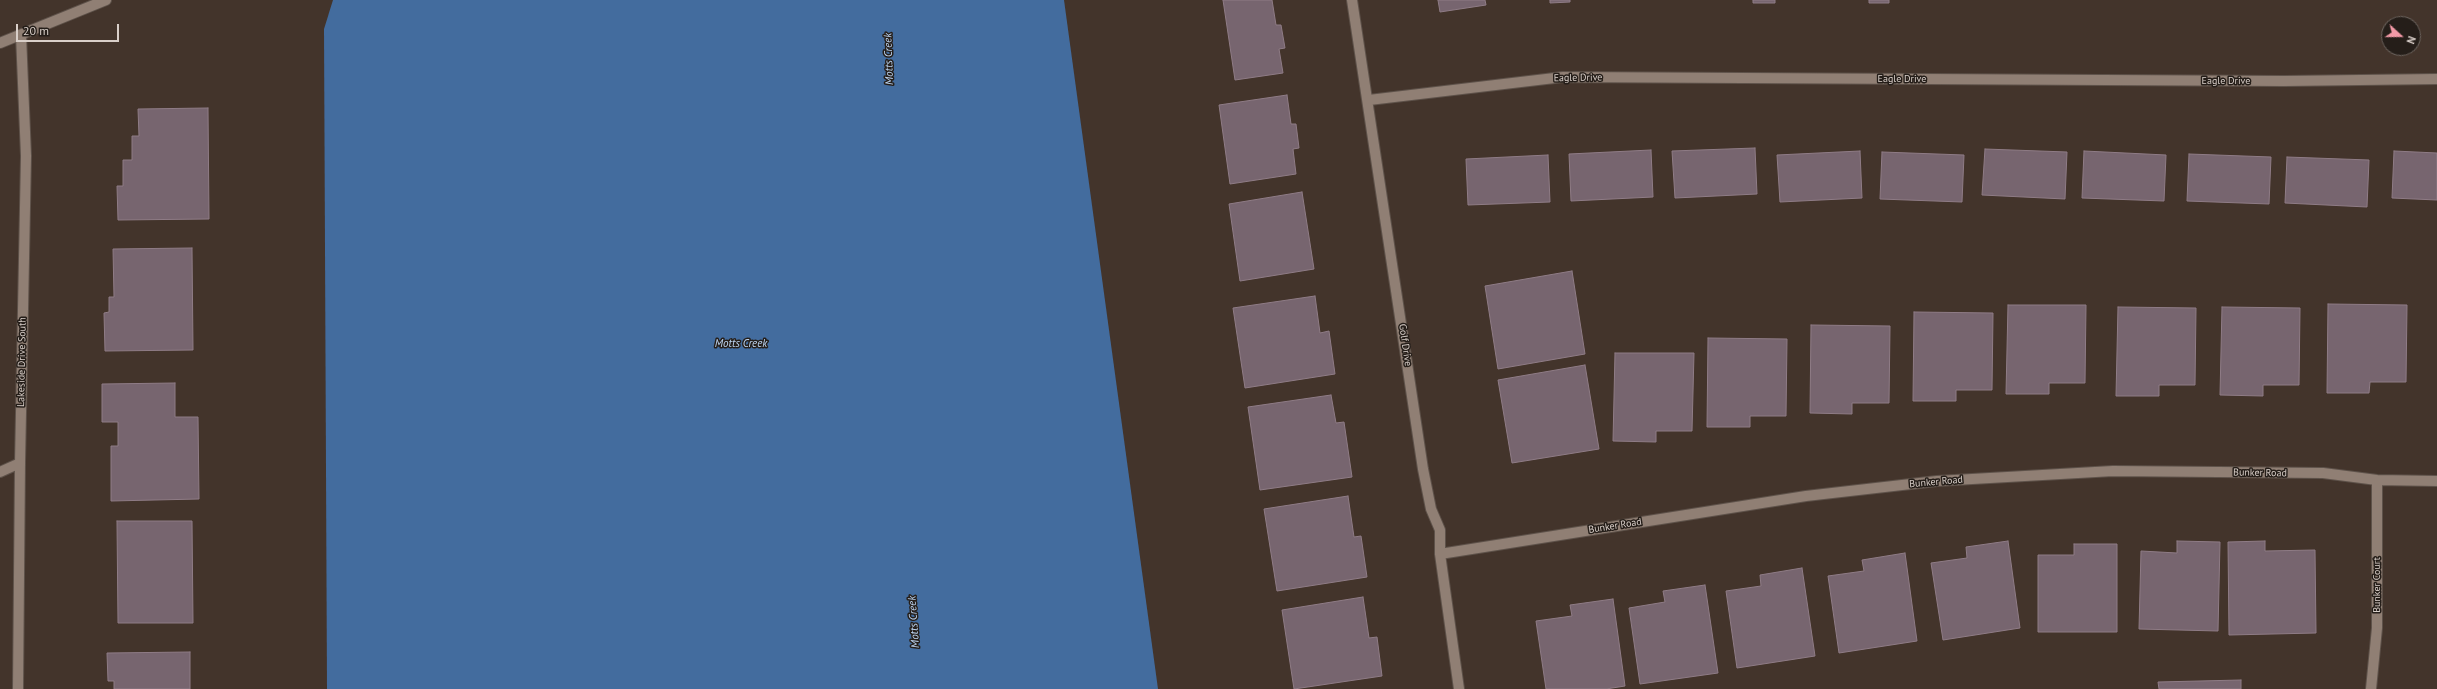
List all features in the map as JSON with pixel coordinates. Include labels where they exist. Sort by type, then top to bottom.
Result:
[{"type":"street","points":[[0,43],[106,0]]},
{"type":"street","name":"Golf Drive","points":[[1352,0],[1369,100],[1423,469],[1431,509],[1440,530],[1440,554],[1459,689]]},
{"type":"street","name":"Lakeside Drive South","points":[[18,689],[20,463],[26,156],[21,34]]},
{"type":"street","name":"Eagle Drive","points":[[1369,100],[1563,77],[2284,82],[2437,79]]},
{"type":"street","points":[[0,472],[20,463]]},
{"type":"street","name":"Bunker Road","points":[[1440,554],[1806,496],[1937,481],[2113,471],[2323,473],[2377,480],[2437,481]]},
{"type":"street","name":"Bunker Court","points":[[2371,689],[2377,628],[2377,480]]},
{"type":"water","name":"Motts Creek","points":[[333,0],[1064,0],[1158,689],[327,689],[324,29]]},
{"type":"building","points":[[1223,0],[1272,0],[1276,25],[1281,25],[1285,48],[1279,49],[1283,73],[1235,80]]},
{"type":"building","points":[[1438,0],[1485,0],[1486,5],[1440,12]]},
{"type":"building","points":[[1550,0],[1570,0],[1570,2],[1550,3]]},
{"type":"building","points":[[1753,0],[1775,0],[1775,3],[1753,3]]},
{"type":"building","points":[[1869,0],[1889,0],[1889,3],[1869,3]]},
{"type":"building","points":[[1287,95],[1291,124],[1296,124],[1299,148],[1293,149],[1296,174],[1230,184],[1219,105]]},
{"type":"building","points":[[208,108],[209,219],[118,220],[117,186],[123,186],[123,160],[132,160],[132,136],[139,136],[138,109]]},
{"type":"building","points":[[1755,148],[1757,194],[1675,198],[1672,151]]},
{"type":"building","points":[[1985,149],[2067,152],[2065,199],[1982,195]]},
{"type":"building","points":[[1651,150],[1653,197],[1571,201],[1569,154]]},
{"type":"building","points":[[1860,151],[1862,198],[1780,202],[1777,155]]},
{"type":"building","points":[[2084,151],[2166,155],[2164,201],[2082,198]]},
{"type":"building","points":[[2394,151],[2437,153],[2437,200],[2392,198]]},
{"type":"building","points":[[1882,152],[1964,155],[1962,202],[1880,199]]},
{"type":"building","points":[[2189,154],[2271,157],[2269,204],[2187,201]]},
{"type":"building","points":[[1548,155],[1550,202],[1468,205],[1466,159]]},
{"type":"building","points":[[2287,157],[2369,160],[2367,207],[2285,203]]},
{"type":"building","points":[[1302,192],[1314,269],[1240,281],[1229,204]]},
{"type":"building","points":[[192,248],[193,350],[105,351],[104,313],[109,312],[109,297],[114,297],[113,249]]},
{"type":"building","points":[[1572,271],[1585,354],[1498,369],[1485,286]]},
{"type":"building","points":[[1315,296],[1320,333],[1329,331],[1335,374],[1245,388],[1233,308]]},
{"type":"building","points":[[2328,304],[2407,305],[2406,382],[2370,382],[2369,393],[2327,393]]},
{"type":"building","points":[[2008,305],[2086,305],[2085,383],[2049,383],[2049,394],[2006,394]]},
{"type":"building","points":[[2118,307],[2196,308],[2195,385],[2159,385],[2159,396],[2116,396]]},
{"type":"building","points":[[2222,307],[2300,308],[2299,385],[2263,385],[2263,396],[2220,395]]},
{"type":"building","points":[[1914,312],[1993,313],[1992,390],[1956,390],[1956,401],[1913,401]]},
{"type":"building","points":[[1811,325],[1890,326],[1889,403],[1852,403],[1852,414],[1810,413]]},
{"type":"building","points":[[1708,338],[1787,339],[1786,416],[1750,416],[1750,427],[1707,427]]},
{"type":"building","points":[[1615,353],[1694,353],[1692,431],[1656,431],[1656,442],[1613,441]]},
{"type":"building","points":[[1585,365],[1599,449],[1512,463],[1498,380]]},
{"type":"building","points":[[175,383],[175,417],[198,417],[199,499],[111,501],[111,446],[118,446],[118,422],[102,422],[102,384]]},
{"type":"building","points":[[1331,395],[1336,423],[1344,422],[1352,477],[1260,490],[1248,407]]},
{"type":"building","points":[[1348,496],[1354,537],[1361,536],[1367,577],[1277,591],[1264,509]]},
{"type":"building","points":[[117,521],[192,521],[193,623],[118,623]]},
{"type":"building","points":[[2008,541],[2020,628],[1943,640],[1931,563],[1967,558],[1966,547]]},
{"type":"building","points":[[2177,541],[2220,542],[2218,631],[2139,629],[2141,551],[2177,553]]},
{"type":"building","points":[[2265,541],[2265,551],[2315,550],[2316,633],[2229,635],[2228,542]]},
{"type":"building","points":[[2074,544],[2117,544],[2117,632],[2038,632],[2038,555],[2074,555]]},
{"type":"building","points":[[1905,553],[1917,641],[1839,653],[1828,576],[1864,571],[1862,560]]},
{"type":"building","points":[[1802,568],[1815,656],[1737,668],[1726,591],[1761,586],[1760,575]]},
{"type":"building","points":[[1705,585],[1718,673],[1640,684],[1629,608],[1665,602],[1663,591]]},
{"type":"building","points":[[1363,597],[1369,638],[1377,637],[1382,676],[1294,689],[1282,610]]},
{"type":"building","points":[[1613,599],[1625,686],[1606,689],[1546,689],[1536,621],[1572,616],[1570,605]]},
{"type":"building","points":[[190,652],[190,689],[114,689],[114,681],[108,681],[107,653]]},
{"type":"building","points":[[2241,680],[2241,689],[2159,689],[2158,682]]}]
